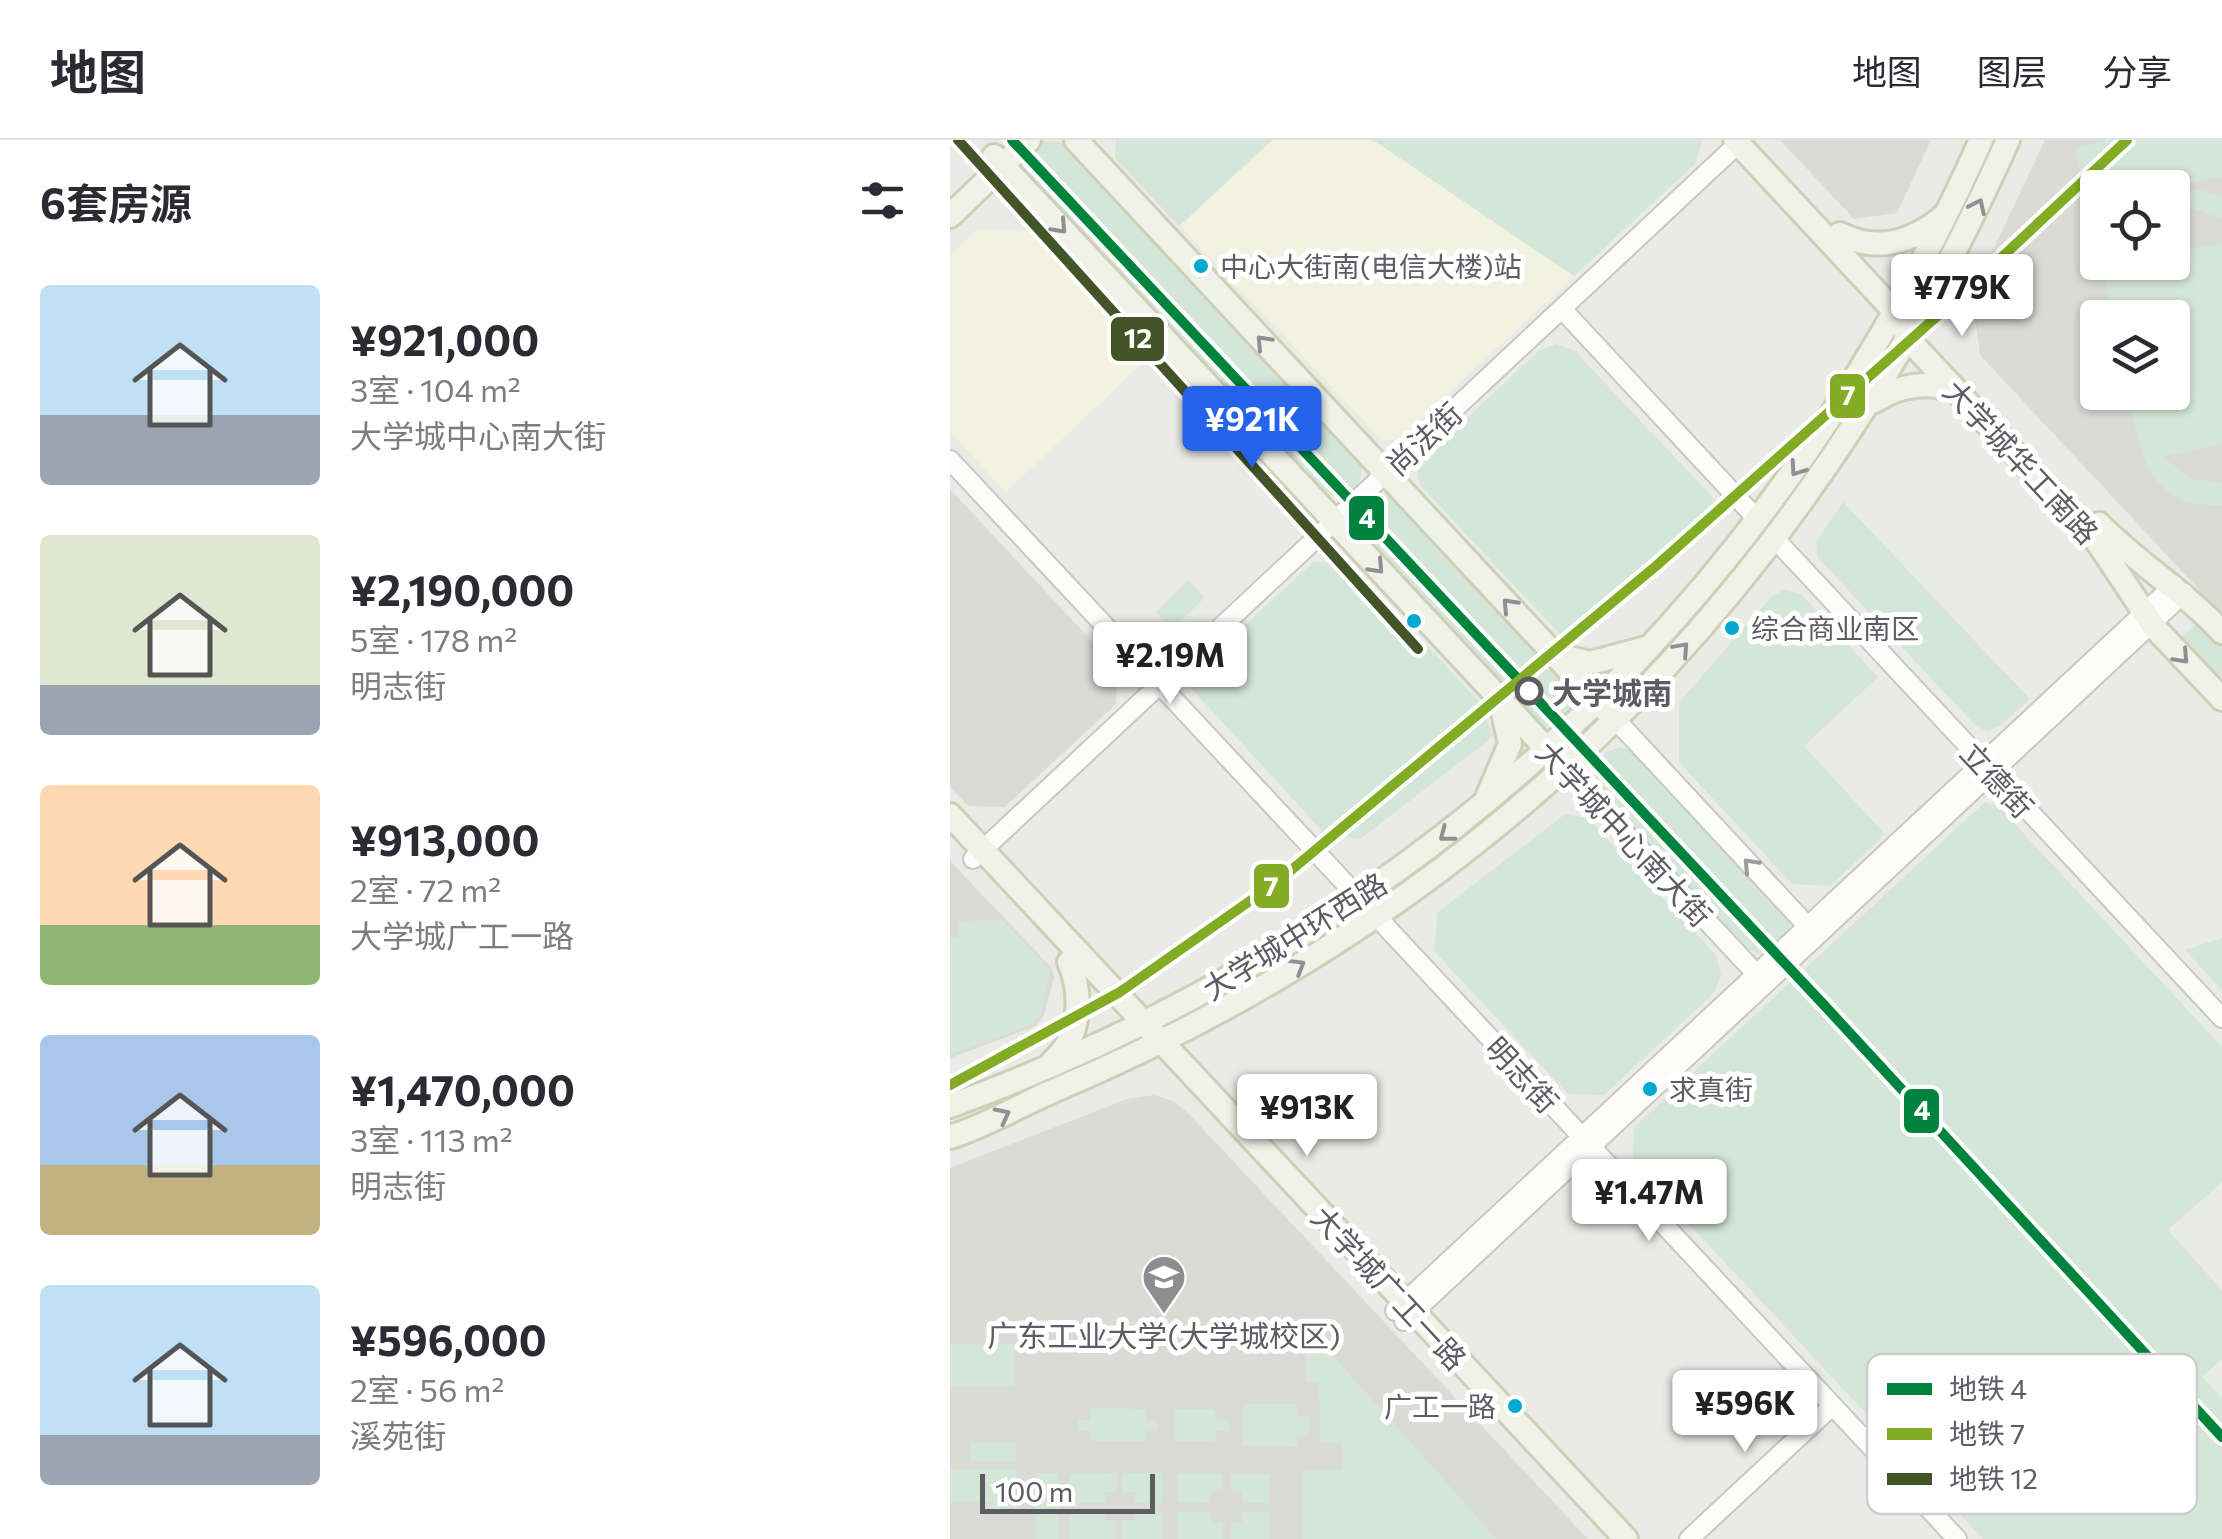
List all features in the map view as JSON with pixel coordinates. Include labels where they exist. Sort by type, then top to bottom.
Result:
[{"type":"main road","points":[[950,198],[1002,154],[1029,140]]},
{"type":"main road","points":[[1076,140],[1616,720]]},
{"type":"main road","name":"大学城中环西路","points":[[950,1106],[1138,1026],[1262,959],[1359,898],[1482,806],[1548,750],[1654,644],[1758,520],[1830,422],[1899,307],[1981,140]]},
{"type":"main road","name":"大学城中环西路","points":[[950,1137],[1155,1044],[1262,988],[1376,916],[1477,842],[1616,720],[1775,538],[1869,407],[1912,334],[2008,140]]},
{"type":"main road","name":"大学城华工南路","points":[[1742,141],[1899,307]]},
{"type":"main road","name":"大学城华工南路","points":[[1742,141],[1840,234],[1899,307],[1912,334],[1960,394],[2102,546],[2148,618],[2222,699]]},
{"type":"main road","points":[[950,216],[1002,154]]},
{"type":"main road","name":"大学城中心南大街","points":[[1002,154],[1564,768]]},
{"type":"main road","points":[[1840,234],[1861,242],[1897,243],[1921,232],[1948,212]]},
{"type":"main road","name":"大学城华工南路","points":[[1912,334],[2130,556],[2179,589],[2222,632]]},
{"type":"main road","points":[[1869,407],[1884,394],[1908,387],[1944,387],[1960,394]]},
{"type":"main road","points":[[1554,654],[1581,663],[1601,662],[1654,644]]},
{"type":"main road","points":[[1482,806],[1510,744],[1508,721],[1497,696]]},
{"type":"main road","name":"大学城广工一路","points":[[950,815],[1069,962],[1138,1026]]},
{"type":"main road","name":"大学城广工一路","points":[[950,834],[978,854],[1404,1312],[1608,1539]]},
{"type":"main road","points":[[1046,1067],[1065,1049],[1076,1017],[1077,986],[1069,962]]},
{"type":"main road","name":"大学城广工一路","points":[[1404,1312],[1626,1539]]},
{"type":"street","name":"尚法街","points":[[978,854],[1742,141]]},
{"type":"street","points":[[1562,308],[1758,520]]},
{"type":"street","points":[[950,460],[1359,898]]},
{"type":"street","name":"立德街","points":[[1775,538],[2222,1018]]},
{"type":"street","points":[[1404,1312],[2179,589]]},
{"type":"street","points":[[1616,720],[1812,931]]},
{"type":"street","name":"大学城中心南大街","points":[[1564,768],[1761,979]]},
{"type":"street","name":"明志街","points":[[1376,916],[1867,1444]]},
{"type":"street","points":[[1689,1539],[1832,1406]]},
{"type":"street","name":"明志街","points":[[1933,1514],[1956,1539]]},
{"type":"shaded area","points":[[1116,140],[1272,140],[1179,226],[1115,158]]},
{"type":"shaded area","points":[[1272,140],[1373,140],[1574,276],[1400,438],[1383,441],[1180,226]]},
{"type":"shaded area","points":[[1373,140],[1702,140],[1696,163],[1574,276]]},
{"type":"shaded area","points":[[1780,140],[1931,140],[1897,213],[1854,219]]},
{"type":"shaded area","points":[[2045,140],[2222,140],[2222,614],[1980,355],[1972,295]]},
{"type":"shaded area","points":[[2104,140],[2222,140],[2222,177],[2190,183],[2190,170],[2080,172],[2075,149]]},
{"type":"shaded area","points":[[1042,141],[1066,142],[1361,463],[1360,479],[1353,491],[1340,496],[1324,495],[1030,178],[1029,161]]},
{"type":"shaded area","points":[[2190,188],[2222,196],[2222,219],[2190,207]]},
{"type":"shaded area","points":[[978,229],[1040,231],[1154,352],[1006,492],[950,432],[950,256]]},
{"type":"shaded area","points":[[2222,243],[2222,444],[2163,457],[2192,479],[2222,483],[2222,505],[2197,504],[2162,486],[2143,455],[2132,410],[2190,410],[2190,300],[2109,300],[2105,280],[2190,280],[2190,250]]},
{"type":"shaded area","points":[[1556,344],[1574,350],[1716,501],[1667,559],[1571,646],[1421,486],[1417,475],[1422,460],[1539,351]]},
{"type":"shaded area","points":[[950,489],[1117,668],[1116,704],[1005,807],[968,806],[950,787]]},
{"type":"shaded area","points":[[1382,496],[1397,499],[1575,692],[1573,706],[1561,722],[1541,727],[1359,532],[1360,511]]},
{"type":"shaded area","points":[[1843,502],[2030,699],[2000,726],[1987,731],[1976,726],[1818,558],[1816,542]]},
{"type":"shaded area","points":[[1313,562],[1351,564],[1481,704],[1493,737],[1360,839],[1326,835],[1190,687],[1193,674]]},
{"type":"shaded area","points":[[1188,580],[1205,597],[1173,629],[1156,612]]},
{"type":"shaded area","points":[[1785,589],[1801,594],[1878,677],[1804,746],[1885,834],[1830,886],[1792,884],[1679,762],[1679,702],[1771,597]]},
{"type":"shaded area","points":[[2202,618],[2222,639],[2222,693],[2175,643]]},
{"type":"shaded area","points":[[1620,747],[1632,750],[1789,917],[1789,933],[1771,951],[1759,954],[1748,949],[1597,789],[1594,766],[1605,753]]},
{"type":"shaded area","points":[[1985,802],[1998,806],[2222,1047],[2222,1182],[2168,1230],[2222,1290],[2222,1359],[2202,1377],[2222,1398],[2222,1539],[1983,1539],[1960,1514],[2197,1514],[2197,1354],[1867,1354],[1867,1415],[1633,1164],[1634,1127]]},
{"type":"shaded area","points":[[1565,814],[1588,818],[1716,955],[1721,975],[1714,993],[1604,1095],[1568,1094],[1434,951],[1438,912]]},
{"type":"shaded area","points":[[950,861],[1052,968],[1054,978],[1044,1015],[1036,1026],[950,1058]]},
{"type":"shaded area","points":[[1003,920],[1050,970],[1041,1014],[1033,1024],[950,1055],[950,938],[958,938],[958,921]]},
{"type":"shaded area","points":[[2222,938],[2222,990],[2185,950]]},
{"type":"shaded area","name":"广东工业大学(大学城校区)","points":[[1154,1095],[1174,1101],[1188,1113],[1588,1539],[950,1539],[950,1168],[1127,1099]]},
{"type":"shaded area","points":[[950,1344],[1015,1344],[1015,1387],[950,1387]]},
{"type":"shaded area","points":[[1305,1346],[1324,1350],[1337,1360],[1497,1539],[1303,1539],[1303,1470],[1343,1469],[1342,1443],[1320,1443],[1319,1382],[1305,1382]]},
{"type":"shaded area","points":[[1243,1404],[1296,1404],[1297,1416],[1309,1416],[1309,1436],[1297,1437],[1297,1447],[1243,1446]]},
{"type":"shaded area","points":[[1091,1408],[1146,1409],[1146,1421],[1158,1421],[1158,1431],[1146,1431],[1146,1441],[1091,1441],[1091,1431],[1078,1431],[1078,1420],[1090,1420]]},
{"type":"shaded area","points":[[1175,1409],[1215,1409],[1215,1420],[1229,1421],[1229,1431],[1216,1431],[1215,1441],[1175,1441]]},
{"type":"shaded area","points":[[971,1443],[1016,1443],[1016,1461],[971,1461]]},
{"type":"shaded area","points":[[950,1469],[1016,1469],[1016,1513],[993,1513],[993,1501],[950,1501]]},
{"type":"shaded area","points":[[1036,1473],[1059,1473],[1059,1539],[1036,1539]]},
{"type":"shaded area","points":[[1117,1473],[1117,1492],[1105,1492],[1105,1503],[1069,1503],[1069,1474]]},
{"type":"shaded area","points":[[1122,1473],[1163,1473],[1163,1503],[1135,1503],[1135,1492],[1122,1492]]},
{"type":"shaded area","points":[[1177,1473],[1223,1474],[1223,1491],[1211,1492],[1211,1503],[1177,1502]]},
{"type":"shaded area","points":[[1231,1474],[1269,1474],[1269,1503],[1242,1503],[1242,1492],[1231,1491]]},
{"type":"shaded area","points":[[1069,1510],[1105,1510],[1105,1520],[1116,1520],[1116,1539],[1069,1539]]},
{"type":"shaded area","points":[[1135,1510],[1163,1511],[1163,1539],[1122,1539],[1122,1520],[1135,1520]]},
{"type":"shaded area","points":[[1177,1512],[1211,1512],[1211,1523],[1223,1523],[1223,1539],[1177,1539]]},
{"type":"shaded area","points":[[1242,1512],[1269,1512],[1269,1539],[1231,1539],[1231,1523],[1242,1523]]},
{"type":"metro line","name":"12","points":[[958,140],[1418,649]]},
{"type":"metro line","name":"4","points":[[1012,140],[1824,1005],[2146,1354]]},
{"type":"metro line","name":"7","points":[[950,1085],[1120,992],[1277,882],[1656,566],[1971,286],[2127,140]]},
{"type":"metro line","name":"4","points":[[2197,1410],[2222,1437]]},
{"type":"place","name":"中心大街南(电信大楼)站","points":[[1201,266]]},
{"type":"place","name":"综合商业南区","points":[[1732,628]]},
{"type":"place","name":"大学城南","points":[[1529,691]]},
{"type":"place","name":"求真街","points":[[1650,1089]]},
{"type":"place","name":"广东工业大学(大学城校区)","points":[[1164,1315]]},
{"type":"place","name":"广工一路","points":[[1515,1406]]}]
